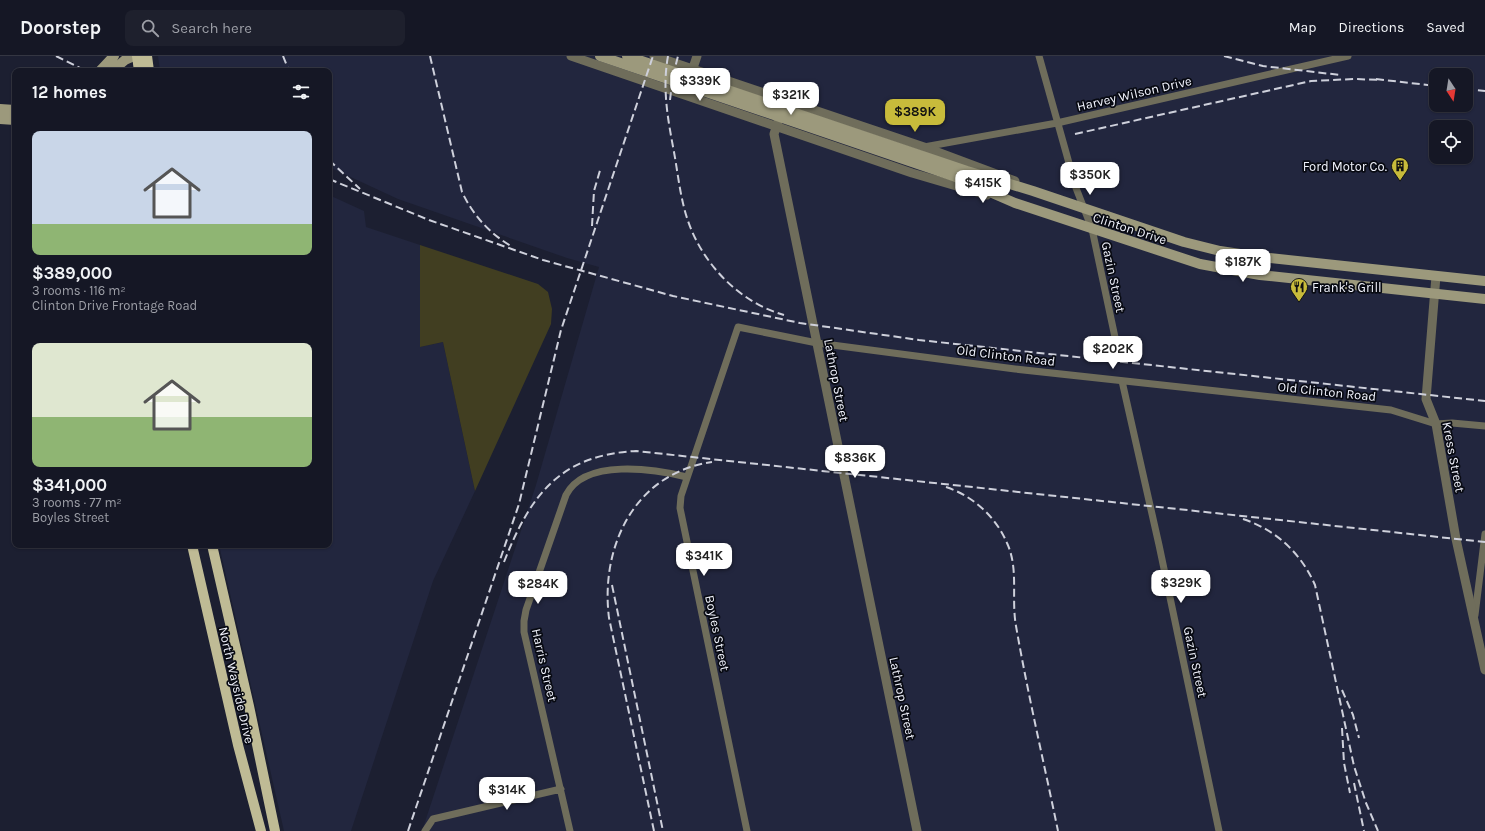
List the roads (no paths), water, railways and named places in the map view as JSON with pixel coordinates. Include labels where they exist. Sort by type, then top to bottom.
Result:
[{"type":"main road","points":[[103,68],[113,56]]},
{"type":"main road","points":[[116,68],[134,56]]},
{"type":"main road","points":[[138,56],[139,68]]},
{"type":"main road","points":[[147,56],[149,68]]},
{"type":"main road","name":"Clinton Drive","points":[[600,56],[1084,207],[1184,242],[1220,251],[1485,281]]},
{"type":"main road","name":"Clinton Drive","points":[[627,56],[952,176],[1015,203],[1200,264],[1300,279],[1485,299]]},
{"type":"main road","points":[[0,109],[12,110]]},
{"type":"main road","points":[[0,119],[12,120]]},
{"type":"main road","points":[[1300,279],[1302,261]]},
{"type":"main road","name":"North Wayside Drive","points":[[193,548],[238,745],[261,831]]},
{"type":"main road","name":"North Wayside Drive","points":[[213,548],[249,706],[275,831]]},
{"type":"street","points":[[113,56],[123,62]]},
{"type":"street","points":[[571,56],[912,173],[1015,203]]},
{"type":"street","points":[[654,56],[924,147],[1019,182],[1033,191]]},
{"type":"street","points":[[684,94],[697,56]]},
{"type":"street","name":"Gazin Street","points":[[1039,56],[1057,123],[1092,229],[1116,342]]},
{"type":"street","name":"Harvey Wilson Drive","points":[[924,147],[1057,123],[1348,56]]},
{"type":"street","name":"Lathrop Street","points":[[785,100],[774,134],[917,831]]},
{"type":"street","name":"Kress Street","points":[[1436,276],[1426,399],[1436,424],[1456,539],[1485,670]]},
{"type":"street","name":"Old Clinton Road","points":[[738,327],[817,344],[1122,381],[1391,410],[1436,424],[1452,423],[1485,426]]},
{"type":"street","name":"Boyles Street","points":[[738,327],[681,496],[681,514],[747,831]]},
{"type":"street","name":"Gazin Street","points":[[1122,381],[1159,545],[1219,831]]},
{"type":"street","name":"Harris Street","points":[[570,831],[526,640],[524,621],[566,495],[572,485],[596,474],[613,470],[648,470],[687,477]]},
{"type":"street","name":"Kress Street","points":[[1474,619],[1485,534]]},
{"type":"street","points":[[425,831],[433,819],[561,789]]},
{"type":"railway","points":[[56,56],[80,68]]},
{"type":"railway","points":[[283,56],[288,68]]},
{"type":"railway","points":[[430,56],[462,192],[482,223],[511,246]]},
{"type":"railway","points":[[408,831],[519,504],[561,330],[653,56]]},
{"type":"railway","points":[[668,56],[666,68],[668,116],[679,185],[687,218],[693,234],[712,265],[737,290],[751,301],[784,315]]},
{"type":"railway","points":[[670,100],[673,76],[678,56]]},
{"type":"railway","points":[[1224,56],[1263,66],[1340,75]]},
{"type":"railway","points":[[1075,134],[1311,81],[1354,79],[1381,80]]},
{"type":"railway","points":[[1376,79],[1429,85]]},
{"type":"railway","points":[[1473,90],[1485,91]]},
{"type":"railway","points":[[332,163],[360,189]]},
{"type":"railway","points":[[592,226],[594,191],[601,167]]},
{"type":"railway","points":[[332,180],[429,220],[543,260],[673,296],[800,323],[919,340],[1485,401]]},
{"type":"railway","points":[[504,562],[525,517],[537,499],[551,483],[567,470],[587,461],[609,454],[636,451],[1485,542]]},
{"type":"railway","points":[[654,831],[609,618],[608,591],[610,565],[617,540],[628,517],[643,497],[662,481],[685,469],[712,462]]},
{"type":"railway","points":[[946,487],[965,496],[990,516],[1002,533],[1011,553],[1014,573],[1014,605],[1016,626],[1058,831]]},
{"type":"railway","points":[[1243,519],[1266,529],[1286,544],[1295,553],[1309,573],[1315,585],[1354,766],[1366,803],[1378,831]]},
{"type":"railway","points":[[612,585],[663,831]]},
{"type":"railway","points":[[1342,690],[1353,715],[1359,738]]},
{"type":"railway","points":[[1342,728],[1344,763],[1350,793]]},
{"type":"railway","points":[[1354,783],[1364,831]]},
{"type":"place","name":"Ford Motor Co.","points":[[1400,181]]},
{"type":"place","name":"Frank's Grill","points":[[1299,302]]}]
